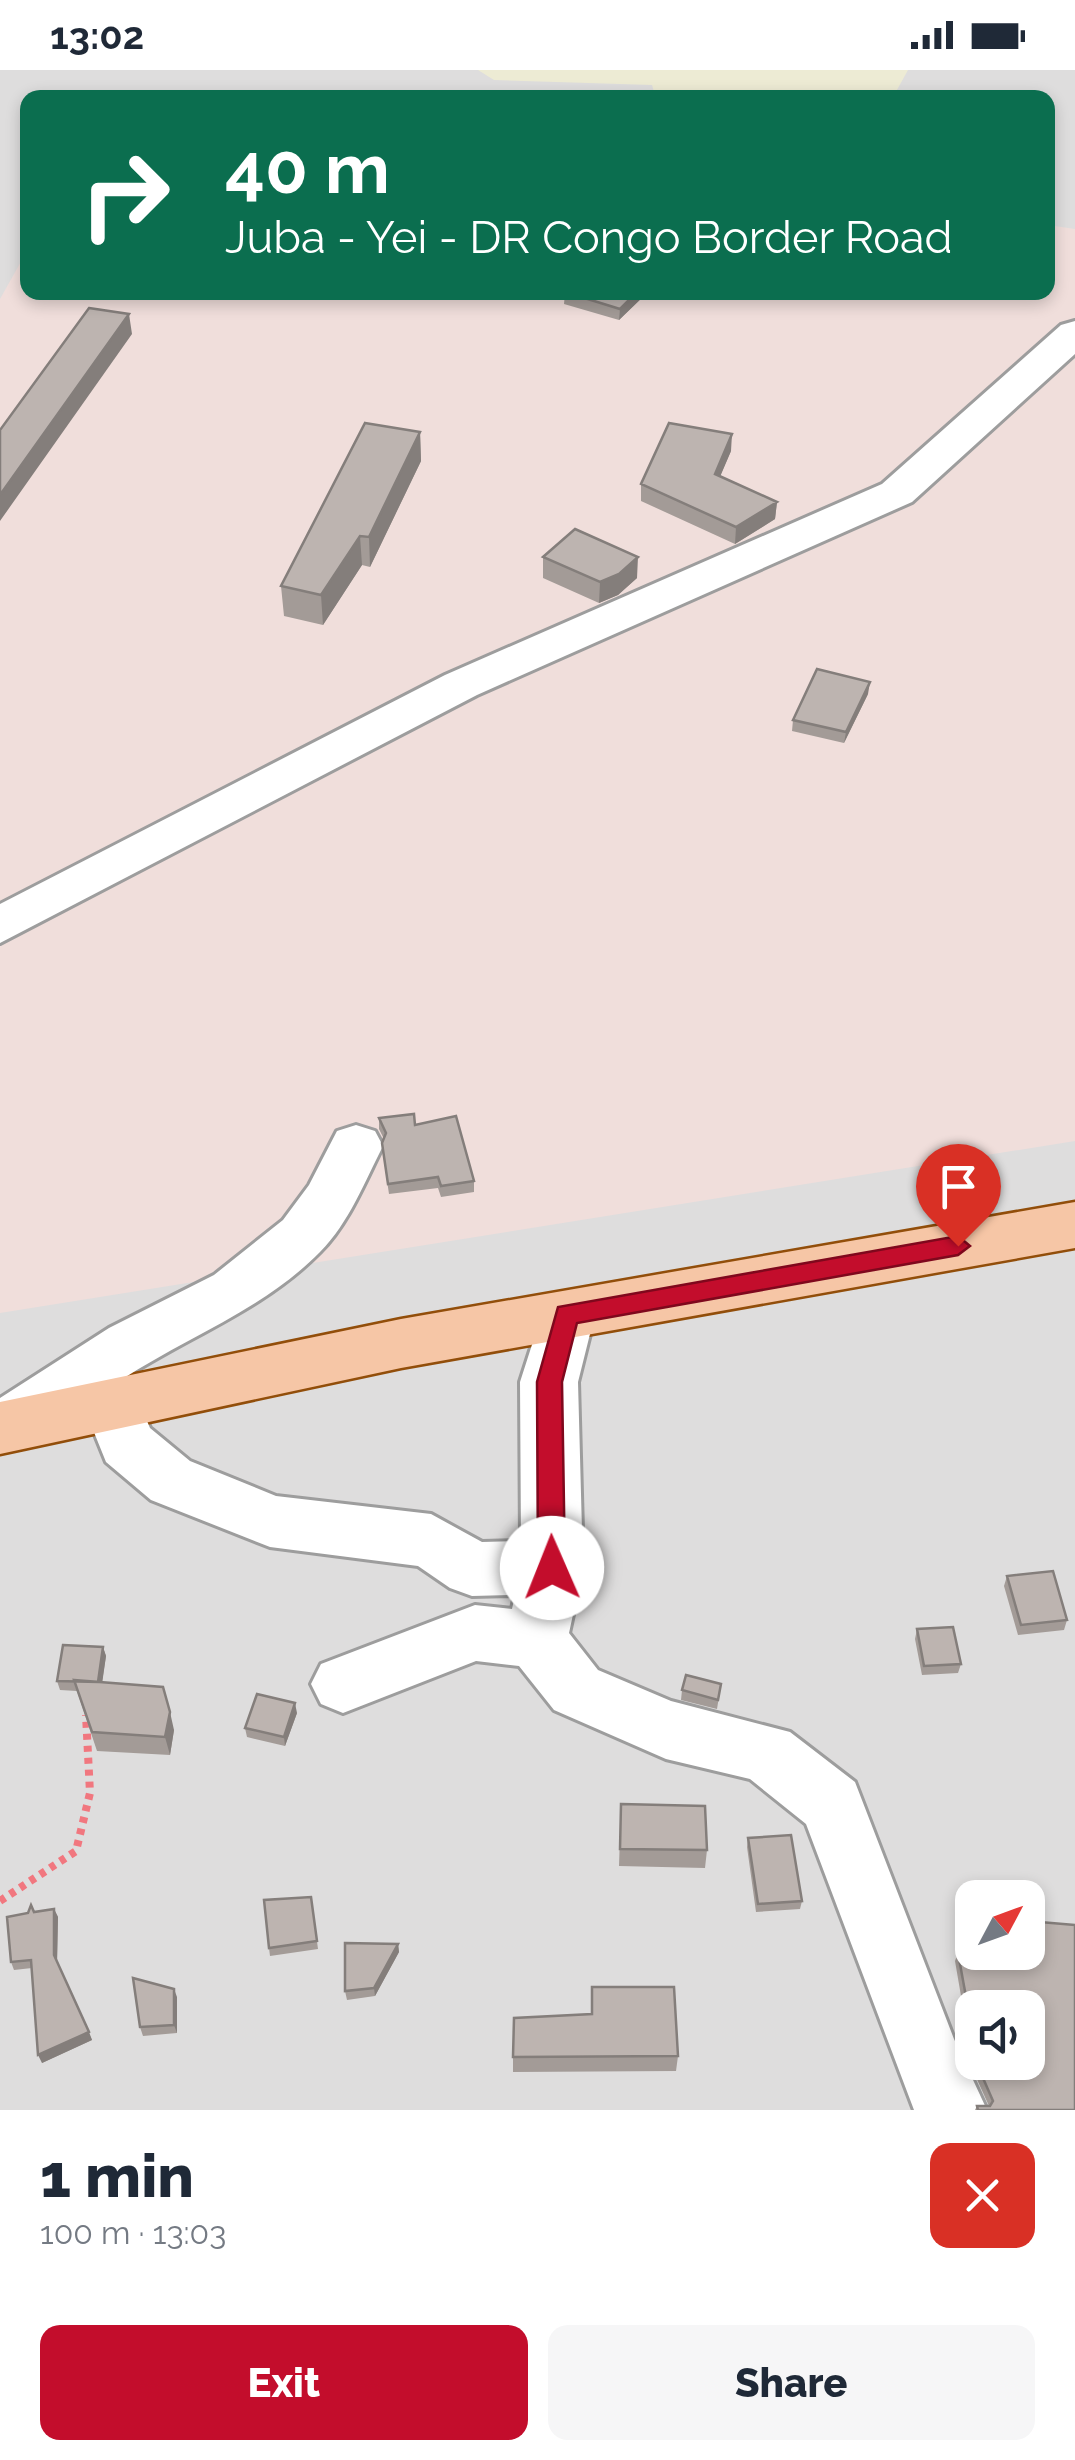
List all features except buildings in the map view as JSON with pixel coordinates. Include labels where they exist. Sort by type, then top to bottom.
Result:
[{"type":"main road","points":[[0,1428],[110,1401],[567,1314],[1075,1225]]},
{"type":"street","points":[[0,925],[461,686],[897,493],[1075,333]]},
{"type":"street","points":[[0,1428],[129,1344],[234,1291],[302,1236],[328,1200],[356,1146]]},
{"type":"street","points":[[536,1640],[552,1568],[549,1382],[567,1314]]},
{"type":"street","points":[[110,1401],[127,1444],[172,1482],[205,1491],[270,1521],[431,1541],[472,1569],[552,1568]]},
{"type":"street","points":[[343,1684],[475,1633],[536,1640],[576,1690],[666,1728],[768,1753],[832,1804],[925,2056],[951,2110]]},
{"type":"path","points":[[0,1901],[76,1851],[90,1793],[86,1703]]},
{"type":"shaded area","points":[[0,70],[1075,70],[1075,2110],[0,2110]]},
{"type":"shaded area","points":[[478,70],[908,70],[897,90],[654,90],[652,85],[494,80]]},
{"type":"shaded area","points":[[1055,226],[1075,229],[1075,1141],[0,1313],[0,299],[20,263],[20,300],[1055,300]]},
{"type":"route","points":[[552,1568],[549,1382],[567,1314],[958,1246]]}]
